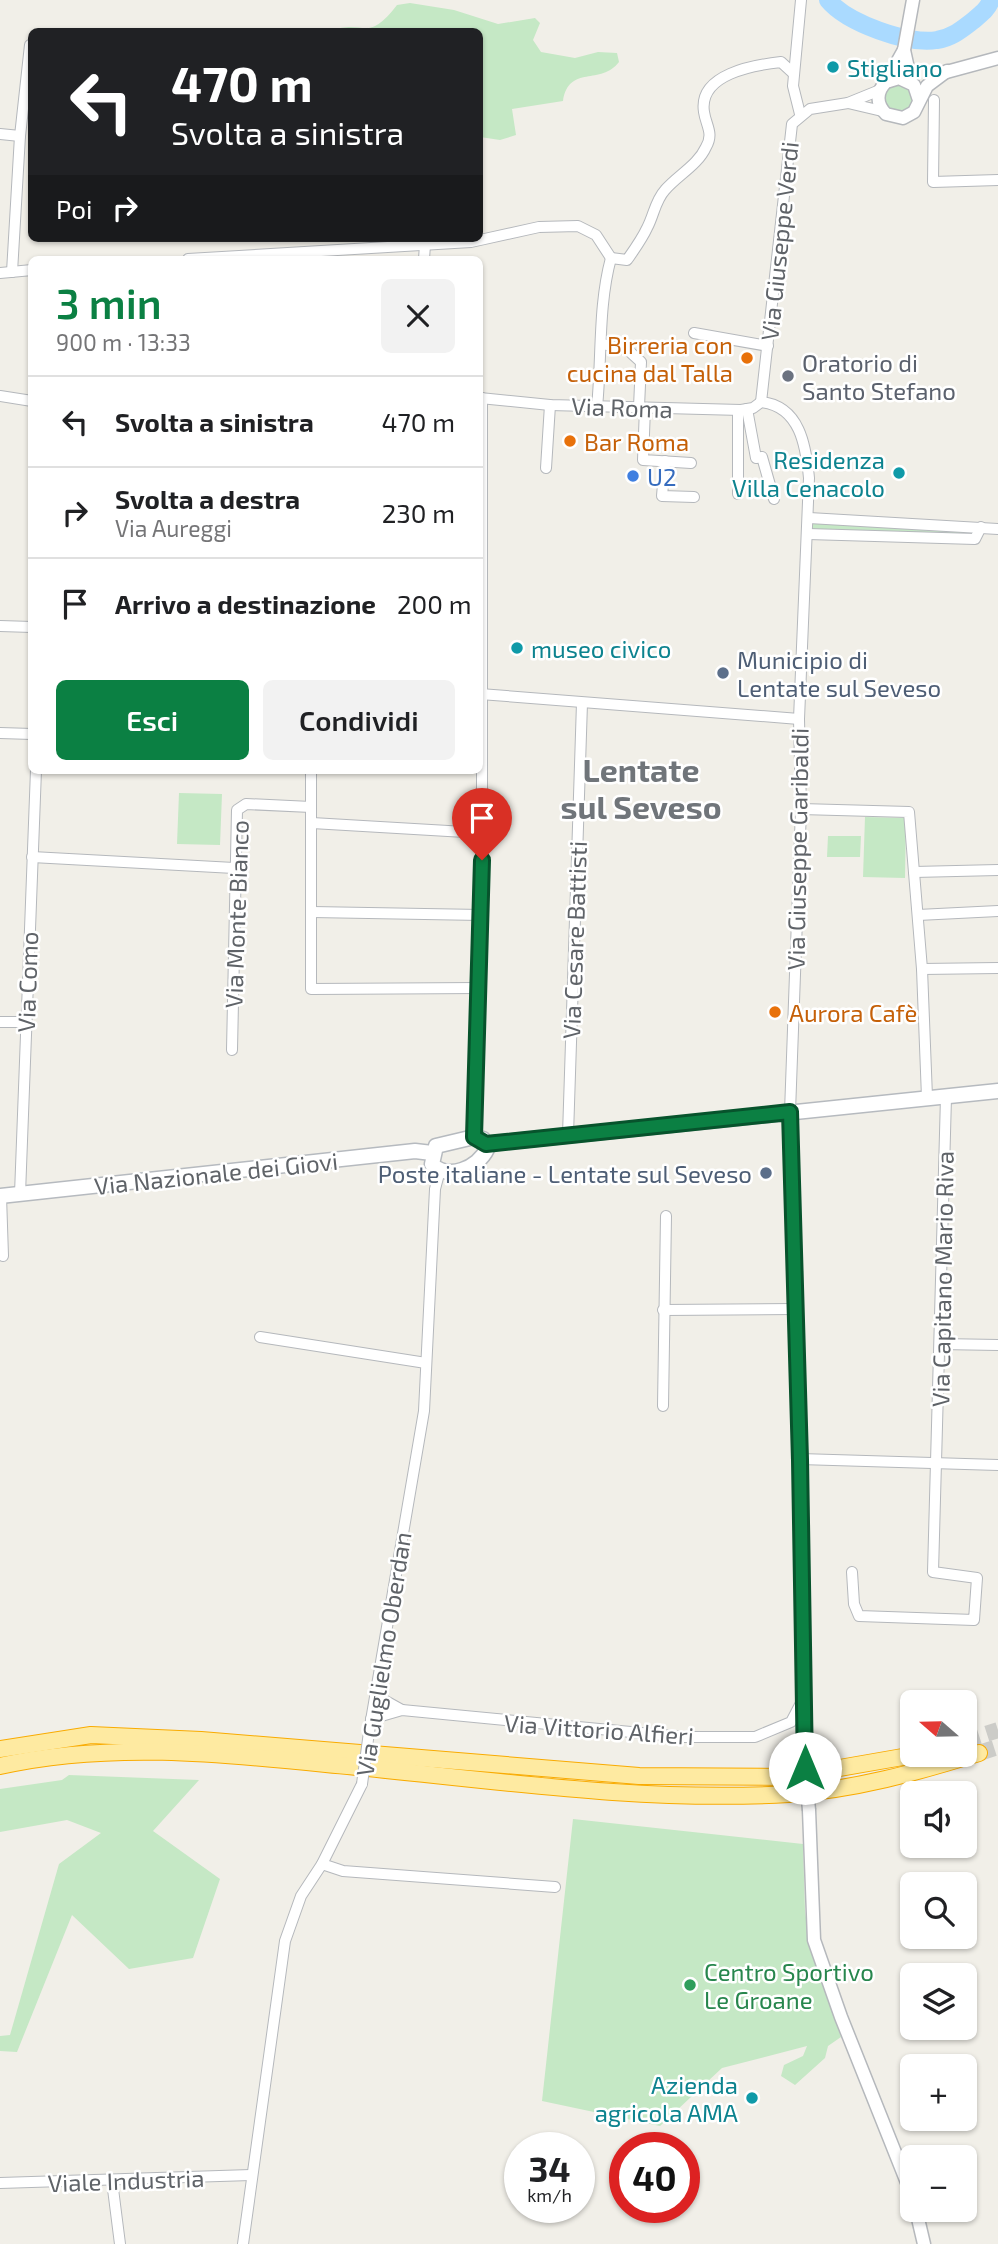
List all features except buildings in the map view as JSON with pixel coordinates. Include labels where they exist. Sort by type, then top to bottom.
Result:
[{"type":"highway","points":[[0,1749],[91,1735],[187,1739],[639,1776],[788,1777],[900,1757]]},
{"type":"highway","points":[[0,1766],[93,1754],[199,1752],[635,1793],[790,1794],[905,1776],[979,1753]]},
{"type":"main road","name":"Via Nazionale dei Giovi","points":[[0,1196],[415,1151],[432,1153],[436,1146],[480,1141],[568,1135],[998,1091]]},
{"type":"main road","points":[[432,1153],[432,1164],[440,1170],[469,1168],[484,1154],[480,1141]]},
{"type":"street","name":"Via Giuseppe Verdi","points":[[761,402],[789,136],[792,124],[800,114],[795,101],[793,73],[801,0]]},
{"type":"street","points":[[913,0],[905,50],[912,83],[919,100]]},
{"type":"street","points":[[882,111],[878,99],[905,50]]},
{"type":"street","points":[[800,114],[810,109],[848,103],[899,78],[912,83],[998,58]]},
{"type":"street","points":[[611,258],[627,260],[649,226],[654,208],[665,190],[705,151],[710,139],[704,111],[705,101],[710,88],[719,78],[781,62],[793,73]]},
{"type":"street","points":[[12,272],[20,136],[28,63]]},
{"type":"street","points":[[848,103],[882,111],[893,118],[903,118],[914,112],[933,80],[947,71]]},
{"type":"street","points":[[934,100],[933,182],[998,180]]},
{"type":"street","points":[[0,134],[20,136]]},
{"type":"street","points":[[483,239],[539,227],[578,226],[596,235],[611,258],[602,309],[603,344],[597,407]]},
{"type":"street","points":[[239,256],[471,242]]},
{"type":"street","points":[[424,256],[425,245]]},
{"type":"street","points":[[0,273],[28,271]]},
{"type":"street","points":[[694,333],[768,346]]},
{"type":"street","points":[[603,344],[629,351],[641,362],[638,407],[643,460],[691,463]]},
{"type":"street","points":[[0,396],[28,400]]},
{"type":"street","name":"Via Roma","points":[[483,398],[550,405],[743,410],[761,402]]},
{"type":"street","name":"Via Giuseppe Garibaldi","points":[[761,402],[779,406],[794,420],[807,460],[809,518],[799,719],[801,809],[790,1112]]},
{"type":"street","points":[[547,468],[550,405]]},
{"type":"street","points":[[738,494],[743,410]]},
{"type":"street","points":[[743,410],[756,458],[762,457],[774,499]]},
{"type":"street","points":[[665,461],[662,496],[694,497]]},
{"type":"street","points":[[809,518],[998,529]]},
{"type":"street","points":[[808,534],[975,539],[981,527]]},
{"type":"street","points":[[0,626],[28,628]]},
{"type":"street","points":[[483,694],[799,719]]},
{"type":"street","name":"Via Cesare Battisti","points":[[568,1135],[582,702]]},
{"type":"street","points":[[0,733],[28,734]]},
{"type":"street","name":"Via Como","points":[[20,1194],[36,774]]},
{"type":"street","points":[[311,774],[311,989],[480,988]]},
{"type":"street","points":[[480,1141],[481,774]]},
{"type":"street","name":"Via Monte Bianco","points":[[232,1050],[237,810],[246,804],[311,807]]},
{"type":"street","points":[[801,809],[909,812],[922,969],[927,1097]]},
{"type":"street","points":[[312,823],[482,833]]},
{"type":"street","points":[[32,857],[234,867]]},
{"type":"street","points":[[914,872],[998,870]]},
{"type":"street","points":[[918,915],[998,911]]},
{"type":"street","points":[[312,912],[481,915]]},
{"type":"street","points":[[922,969],[998,968]]},
{"type":"street","points":[[0,1022],[26,1022]]},
{"type":"street","name":"Via Capitano Mario Riva","points":[[852,1572],[854,1604],[859,1616],[974,1620],[977,1578],[933,1572],[946,1097]]},
{"type":"street","points":[[790,1112],[805,1768],[814,1940],[841,2017],[900,2165]]},
{"type":"street","name":"Via Guglielmo Oberdan","points":[[243,2244],[285,1941],[301,1896],[322,1864],[362,1784],[424,1411],[435,1189],[440,1170]]},
{"type":"street","points":[[0,1196],[3,1256]]},
{"type":"street","points":[[663,1406],[666,1216]]},
{"type":"street","points":[[663,1310],[796,1309]]},
{"type":"street","points":[[260,1337],[426,1363]]},
{"type":"street","points":[[940,1344],[998,1345]]},
{"type":"street","points":[[800,1460],[998,1465]]},
{"type":"street","name":"Via Vittorio Alfieri","points":[[371,1719],[402,1710],[683,1737],[755,1737],[790,1722],[800,1707],[804,1690]]},
{"type":"street","points":[[376,1695],[402,1710]]},
{"type":"street","points":[[322,1864],[343,1871],[555,1887]]},
{"type":"street","name":"Viale Industria","points":[[0,2183],[251,2175]]},
{"type":"street","points":[[113,2181],[120,2244]]},
{"type":"street","points":[[919,2222],[924,2244]]},
{"type":"green space","points":[[410,3],[454,10],[498,24],[535,18],[540,23],[533,40],[541,52],[575,58],[598,52],[617,53],[619,62],[604,73],[572,83],[566,90],[563,101],[512,109],[516,135],[500,140],[483,137],[483,28],[365,28],[378,24],[397,5]]},
{"type":"green space","points":[[906,82],[916,97],[908,113],[886,112],[882,91],[885,86]]},
{"type":"green space","points":[[812,523],[974,530],[973,534],[812,529]]},
{"type":"green space","points":[[179,793],[222,794],[220,845],[177,844]]},
{"type":"green space","points":[[865,817],[906,818],[905,878],[863,877]]},
{"type":"green space","points":[[828,836],[861,836],[860,857],[827,857]]},
{"type":"green space","points":[[69,1775],[199,1780],[153,1831],[220,1879],[193,1958],[129,1969],[72,1915],[17,2052],[0,2051],[0,2036],[10,2035],[59,1864],[101,1833],[67,1820],[0,1832],[0,1789],[62,1780]]},
{"type":"green space","name":"Centro Sportivo Le Groane","points":[[573,1819],[803,1844],[805,1911],[809,1938],[841,2037],[828,2046],[825,2058],[795,2085],[781,2076],[784,2065],[803,2056],[807,2046],[722,2068],[660,2126],[542,2101]]},
{"type":"waterway","points":[[828,0],[837,9],[863,24],[895,36],[925,41],[942,39],[957,33],[982,13],[991,0]]},
{"type":"tunnel","points":[[977,1737],[998,1730]]},
{"type":"tunnel","points":[[979,1753],[998,1747]]},
{"type":"place","name":"Stigliano","points":[[833,67]]},
{"type":"place","name":"Birreria con cucina dal Talla","points":[[747,358]]},
{"type":"place","name":"Oratorio di Santo Stefano","points":[[788,376]]},
{"type":"place","name":"Bar Roma","points":[[570,441]]},
{"type":"place","name":"Residenza Villa Cenacolo","points":[[899,473]]},
{"type":"place","name":"U2","points":[[633,476]]},
{"type":"place","name":"museo civico","points":[[517,648]]},
{"type":"place","name":"Municipio di Lentate sul Seveso","points":[[723,673]]},
{"type":"place","name":"Aurora Cafè","points":[[775,1012]]},
{"type":"place","name":"Poste italiane - Lentate sul Seveso","points":[[766,1173]]},
{"type":"place","name":"Centro Sportivo Le Groane","points":[[690,1985]]},
{"type":"place","name":"Azienda agricola AMA","points":[[752,2098]]},
{"type":"district","name":"Lentate sul Seveso","points":[[641,788]]},
{"type":"route","points":[[482,860],[474,1137],[483,1139],[486,1144],[673,1122],[790,1112],[805,1768]]}]
